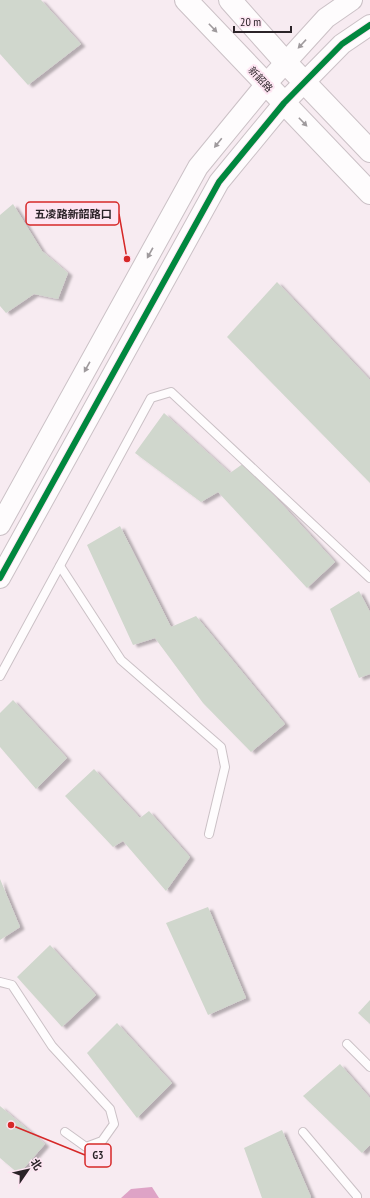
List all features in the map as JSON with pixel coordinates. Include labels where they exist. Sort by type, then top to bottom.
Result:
[{"type":"main road","name":"新韶路","points":[[186,0],[370,193]]},
{"type":"main road","points":[[230,0],[304,82],[370,151]]},
{"type":"street","points":[[0,525],[198,167],[266,84],[326,18],[352,0]]},
{"type":"street","points":[[0,578],[219,182],[284,103],[304,82],[342,44],[370,25]]},
{"type":"lane","points":[[0,676],[151,398],[171,392],[370,578]]},
{"type":"lane","points":[[60,566],[121,660],[221,747],[224,767],[210,834]]},
{"type":"lane","points":[[0,982],[12,985],[52,1046],[110,1109],[114,1124],[102,1142],[86,1147],[65,1132]]},
{"type":"lane","points":[[347,1044],[370,1067]]},
{"type":"lane","points":[[303,1132],[357,1198]]},
{"type":"shaded area","points":[[152,1187],[159,1198],[121,1198],[131,1189]]},
{"type":"building","points":[[0,0],[41,0],[81,44],[28,85],[0,54]]},
{"type":"building","points":[[13,204],[42,251],[68,273],[58,299],[34,294],[6,313],[0,306],[0,215]]},
{"type":"building","points":[[277,282],[370,380],[370,483],[227,337]]},
{"type":"building","points":[[164,413],[230,473],[244,463],[335,562],[307,588],[218,492],[201,502],[135,453]]},
{"type":"building","points":[[120,526],[171,627],[196,616],[285,724],[251,752],[203,703],[155,638],[133,645],[87,545]]},
{"type":"building","points":[[359,591],[370,612],[370,674],[359,678],[330,609]]},
{"type":"building","points":[[13,700],[67,758],[36,789],[0,747],[0,713]]},
{"type":"building","points":[[94,769],[140,818],[149,811],[190,857],[166,891],[123,841],[113,847],[65,796]]},
{"type":"building","points":[[0,879],[20,927],[0,940]]},
{"type":"building","points":[[208,907],[246,998],[208,1015],[166,923]]},
{"type":"building","points":[[50,945],[96,995],[62,1027],[17,977]]},
{"type":"building","points":[[370,1000],[370,1024],[358,1013]]},
{"type":"building","points":[[117,1023],[172,1083],[137,1118],[87,1053]]},
{"type":"building","points":[[340,1064],[370,1098],[370,1145],[362,1153],[303,1096]]},
{"type":"building","points":[[0,1106],[45,1144],[19,1174],[0,1158]]},
{"type":"building","points":[[282,1130],[311,1197],[310,1198],[262,1198],[244,1148]]},
{"type":"cycle path","points":[[0,578],[219,182],[284,103],[342,44],[370,25]]},
{"type":"place","name":"五凌路新韶路口","points":[[127,259]]},
{"type":"place","name":"G3","points":[[11,1125]]}]
